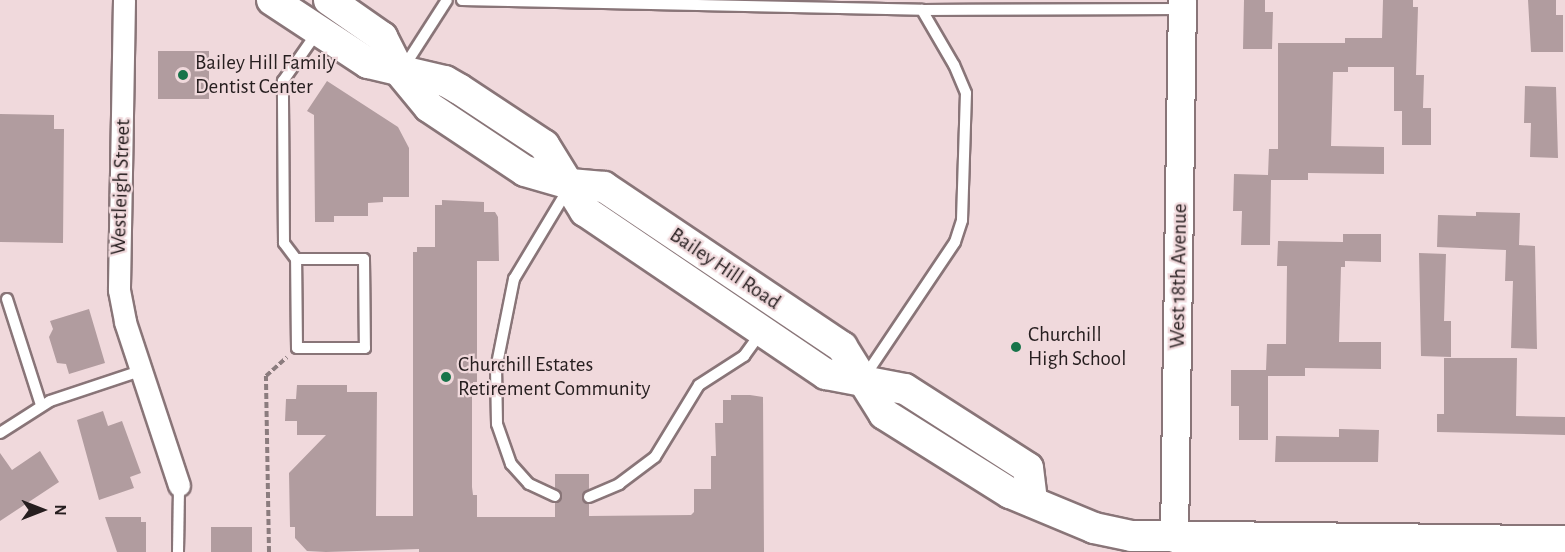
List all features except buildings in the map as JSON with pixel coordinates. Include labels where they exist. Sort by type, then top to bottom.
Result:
[{"type":"main road","name":"Bailey Hill Road","points":[[272,0],[368,63],[446,81],[459,89],[544,146],[585,211],[826,375],[905,389],[1028,468],[1032,499],[1094,528],[1174,545],[1565,541]]},
{"type":"main road","points":[[329,0],[382,37],[400,72]]},
{"type":"main road","name":"Bailey Hill Road","points":[[570,184],[604,186],[842,347],[861,381]]},
{"type":"street","name":"Westleigh Street","points":[[124,0],[124,142],[118,278],[122,312],[179,485]]},
{"type":"street","name":"West 18th Avenue","points":[[1174,545],[1182,5]]},
{"type":"lane","points":[[400,72],[447,0]]},
{"type":"lane","points":[[462,0],[922,10],[1182,5]]},
{"type":"lane","points":[[861,381],[955,242],[962,220],[966,93],[922,10]]},
{"type":"lane","points":[[296,259],[364,259],[364,348],[297,348],[296,259],[284,243],[283,81],[318,31]]},
{"type":"lane","points":[[555,496],[529,484],[511,464],[497,424],[496,369],[514,279],[570,184]]},
{"type":"lane","points":[[7,299],[41,405]]},
{"type":"lane","points":[[589,497],[626,480],[668,440],[699,385],[744,356],[762,331]]},
{"type":"lane","points":[[0,433],[41,405],[141,371]]},
{"type":"lane","name":"Westleigh Street","points":[[178,552],[179,485]]},
{"type":"path","points":[[269,552],[266,376],[297,348]]},
{"type":"place","name":"Bailey Hill Family Dentist Center","points":[[183,75]]},
{"type":"place","name":"Churchill High School","points":[[1016,347]]},
{"type":"place","name":"Churchill Estates Retirement Community","points":[[446,377]]}]
